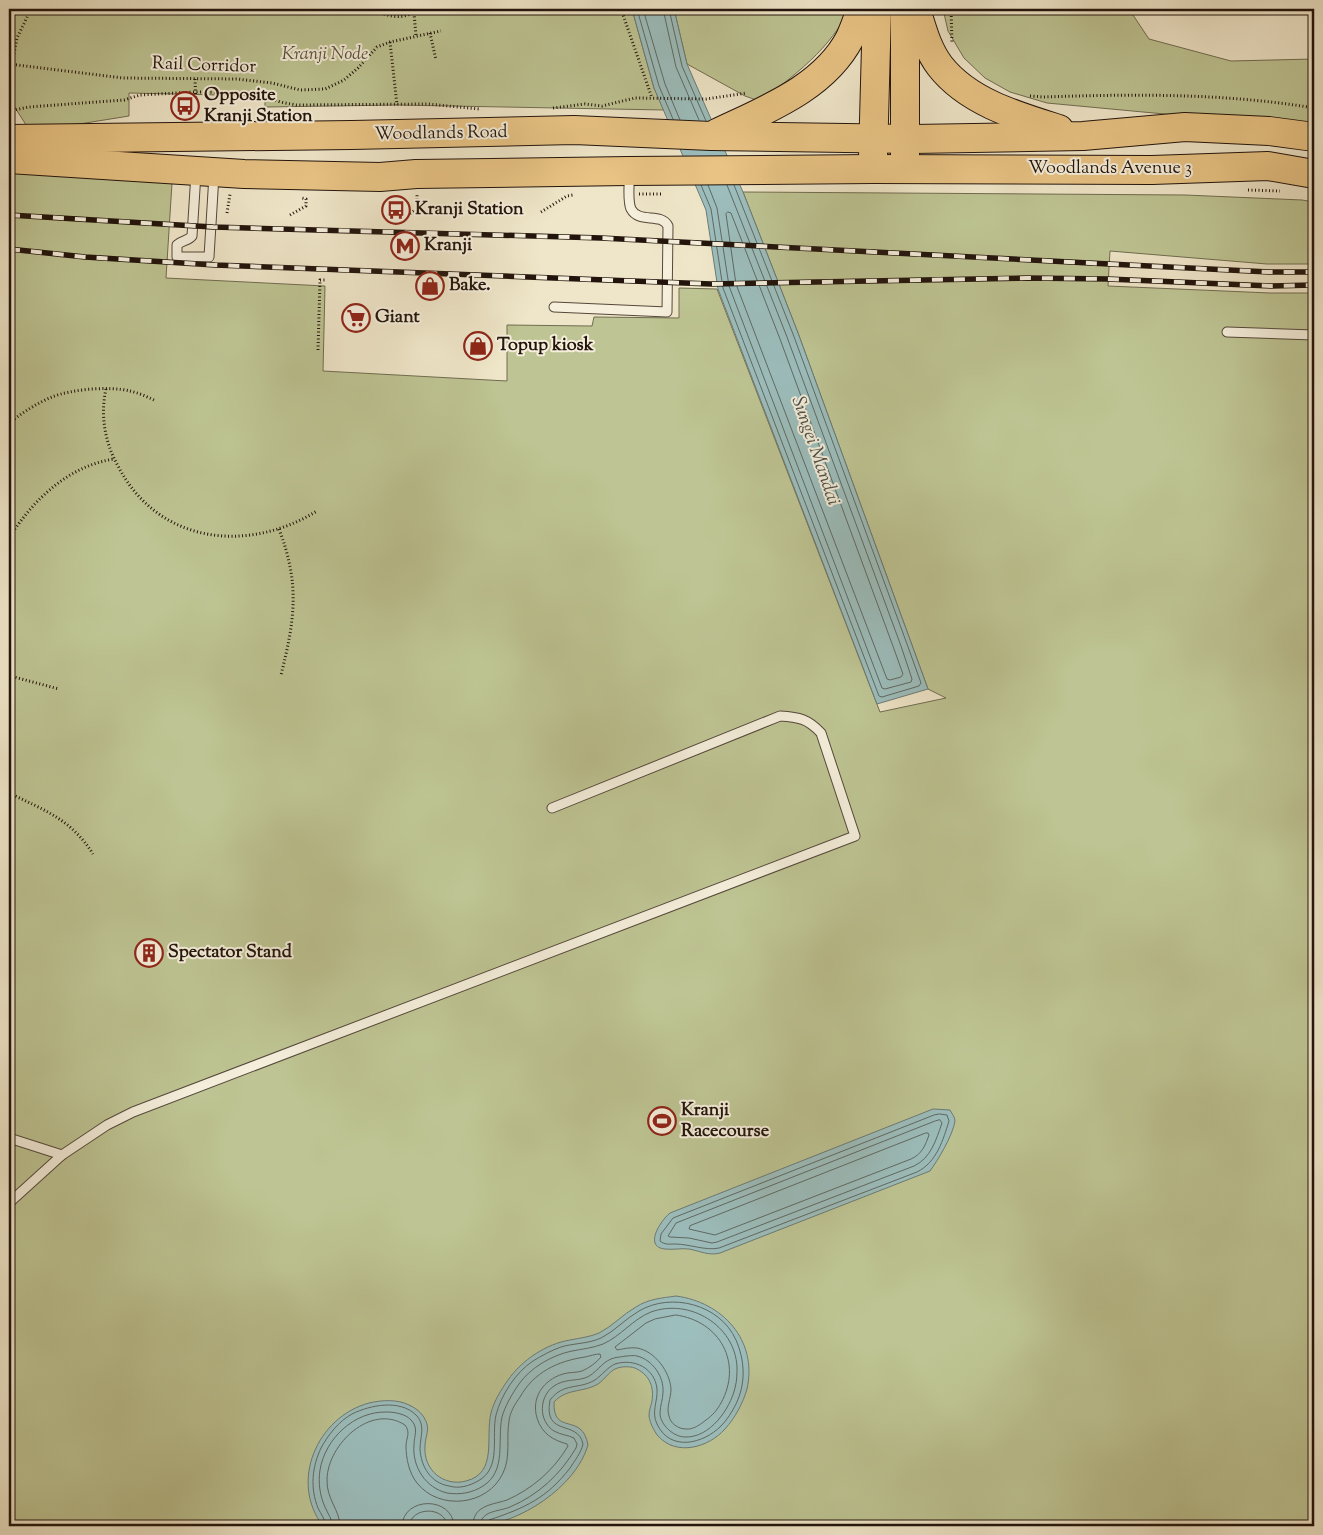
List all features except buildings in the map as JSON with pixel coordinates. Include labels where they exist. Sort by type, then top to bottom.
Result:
[{"type":"main road","points":[[711,136],[780,103],[821,75],[838,56],[850,38],[861,9]]},
{"type":"main road","points":[[873,169],[877,9]]},
{"type":"main road","points":[[9,159],[205,172],[380,177],[416,174],[588,182],[629,171],[905,170],[905,9]]},
{"type":"main road","points":[[916,9],[932,54],[940,66],[952,78],[982,100],[1002,110],[1025,119],[1083,136]]},
{"type":"main road","name":"Woodlands Avenue 3","points":[[906,139],[1083,136],[1185,127],[1269,131],[1314,137]]},
{"type":"main road","points":[[574,130],[594,139],[605,148],[603,160],[588,182]]},
{"type":"main road","name":"Woodlands Road","points":[[9,139],[352,136],[574,130],[711,136],[906,139]]},
{"type":"main road","name":"Woodlands Avenue 3","points":[[905,170],[1152,170],[1268,166],[1314,174]]},
{"type":"lane","points":[[554,307],[667,312],[668,226],[660,218],[644,218],[636,214],[631,208],[629,171]]},
{"type":"lane","points":[[205,172],[209,257],[177,257],[177,245],[181,241],[190,239],[192,236],[205,172]]},
{"type":"lane","points":[[1227,332],[1314,334]]},
{"type":"lane","points":[[9,1203],[62,1155],[107,1125],[159,1102],[855,836],[821,733],[813,725],[798,717],[780,716],[552,808]]},
{"type":"lane","points":[[9,1138],[62,1155]]},
{"type":"path","points":[[11,64],[17,38],[31,9]]},
{"type":"path","points":[[302,9],[309,12],[326,13],[346,9]]},
{"type":"path","points":[[371,9],[389,17],[401,17],[414,13],[419,9]]},
{"type":"path","points":[[621,9],[652,98]]},
{"type":"path","points":[[951,9],[952,45]]},
{"type":"path","points":[[414,13],[416,36]]},
{"type":"path","name":"Rail Corridor","points":[[11,64],[123,78],[237,79],[272,83],[300,90],[325,89],[344,80],[377,47],[390,42],[441,31]]},
{"type":"path","points":[[430,33],[436,60]]},
{"type":"path","points":[[390,42],[397,105]]},
{"type":"path","points":[[195,78],[196,106]]},
{"type":"path","points":[[124,100],[140,95],[195,92],[259,93],[280,102],[296,105],[428,104],[482,109]]},
{"type":"path","points":[[546,108],[570,105],[602,106],[635,98],[706,99],[742,95],[750,92]]},
{"type":"path","points":[[1027,95],[1043,97],[1130,94],[1216,96],[1314,108]]},
{"type":"path","points":[[9,111],[30,107],[131,101]]},
{"type":"path","points":[[401,219],[417,209],[416,174]]},
{"type":"path","points":[[541,212],[588,182]]},
{"type":"path","points":[[227,213],[229,204]]},
{"type":"path","points":[[290,215],[306,206]]},
{"type":"path","points":[[318,350],[320,280],[326,280]]},
{"type":"path","points":[[9,423],[36,404],[54,396],[106,389],[129,390],[156,400]]},
{"type":"path","points":[[106,389],[103,409],[104,423],[114,459],[123,477],[144,502],[158,514],[179,526],[211,536],[226,537],[246,536],[279,529],[307,518],[317,511]]},
{"type":"path","points":[[9,538],[31,507],[57,484],[87,467],[101,461],[114,459]]},
{"type":"path","points":[[279,529],[288,553],[294,592],[294,615],[281,675]]},
{"type":"path","points":[[9,675],[14,678],[59,689]]},
{"type":"path","points":[[9,792],[44,808],[60,818],[76,832],[93,854]]},
{"type":"green space","name":"Kranji Node","points":[[9,9],[632,9],[654,88],[664,110],[397,105],[265,107],[265,96],[129,93],[129,116],[48,129],[28,128],[14,106],[9,106]]},
{"type":"green space","points":[[674,9],[848,9],[833,36],[810,61],[759,101],[745,96],[687,64]]},
{"type":"green space","points":[[943,9],[1129,9],[1149,39],[1231,61],[1314,59],[1314,128],[1047,103],[1010,92],[985,78],[964,58],[948,31]]},
{"type":"green space","name":"Kranji Racecourse","points":[[9,170],[172,183],[166,278],[325,286],[323,371],[507,381],[507,325],[592,326],[594,317],[679,318],[679,288],[717,289],[880,712],[946,698],[928,689],[798,333],[743,192],[1185,195],[1314,202],[1314,264],[1267,264],[1110,251],[1108,286],[1314,293],[1314,1526],[9,1526]]},
{"type":"water","name":"Sungei Mandai","points":[[632,9],[674,9],[687,64],[743,192],[798,333],[928,689],[877,704],[718,289],[706,210],[654,88]]},
{"type":"water","points":[[933,1109],[950,1110],[955,1121],[941,1154],[930,1171],[720,1253],[708,1254],[686,1249],[665,1249],[655,1244],[656,1233],[662,1221],[670,1213]]},
{"type":"water","points":[[676,1296],[708,1306],[722,1315],[733,1326],[747,1355],[749,1371],[747,1389],[743,1400],[729,1425],[710,1441],[702,1445],[683,1448],[674,1446],[658,1436],[652,1427],[649,1414],[652,1401],[650,1382],[645,1375],[635,1368],[620,1367],[613,1370],[598,1384],[564,1395],[554,1402],[555,1413],[558,1419],[580,1429],[585,1435],[588,1445],[582,1460],[572,1475],[559,1489],[527,1511],[493,1524],[477,1526],[421,1524],[416,1526],[323,1526],[313,1509],[309,1490],[309,1471],[314,1453],[323,1436],[335,1422],[351,1410],[369,1403],[384,1401],[400,1402],[415,1408],[427,1424],[425,1455],[431,1469],[443,1479],[458,1482],[466,1481],[476,1477],[483,1470],[488,1453],[492,1409],[503,1388],[520,1366],[535,1354],[552,1345],[599,1333],[645,1302]]},
{"type":"railway","points":[[9,215],[213,227],[601,238],[1269,272],[1314,272]]},
{"type":"railway","points":[[9,249],[85,257],[215,265],[711,284],[1027,278],[1108,279],[1271,286],[1314,285]]},
{"type":"place","name":"Opposite Kranji Station","points":[[185,106]]},
{"type":"place","name":"Kranji Station","points":[[396,210]]},
{"type":"place","name":"Kranji","points":[[405,246]]},
{"type":"place","name":"Bake.","points":[[430,286]]},
{"type":"place","name":"Giant","points":[[356,318]]},
{"type":"place","name":"Topup kiosk","points":[[478,346]]},
{"type":"place","name":"Spectator Stand","points":[[149,953]]},
{"type":"place","name":"Kranji Racecourse","points":[[662,1121]]}]
